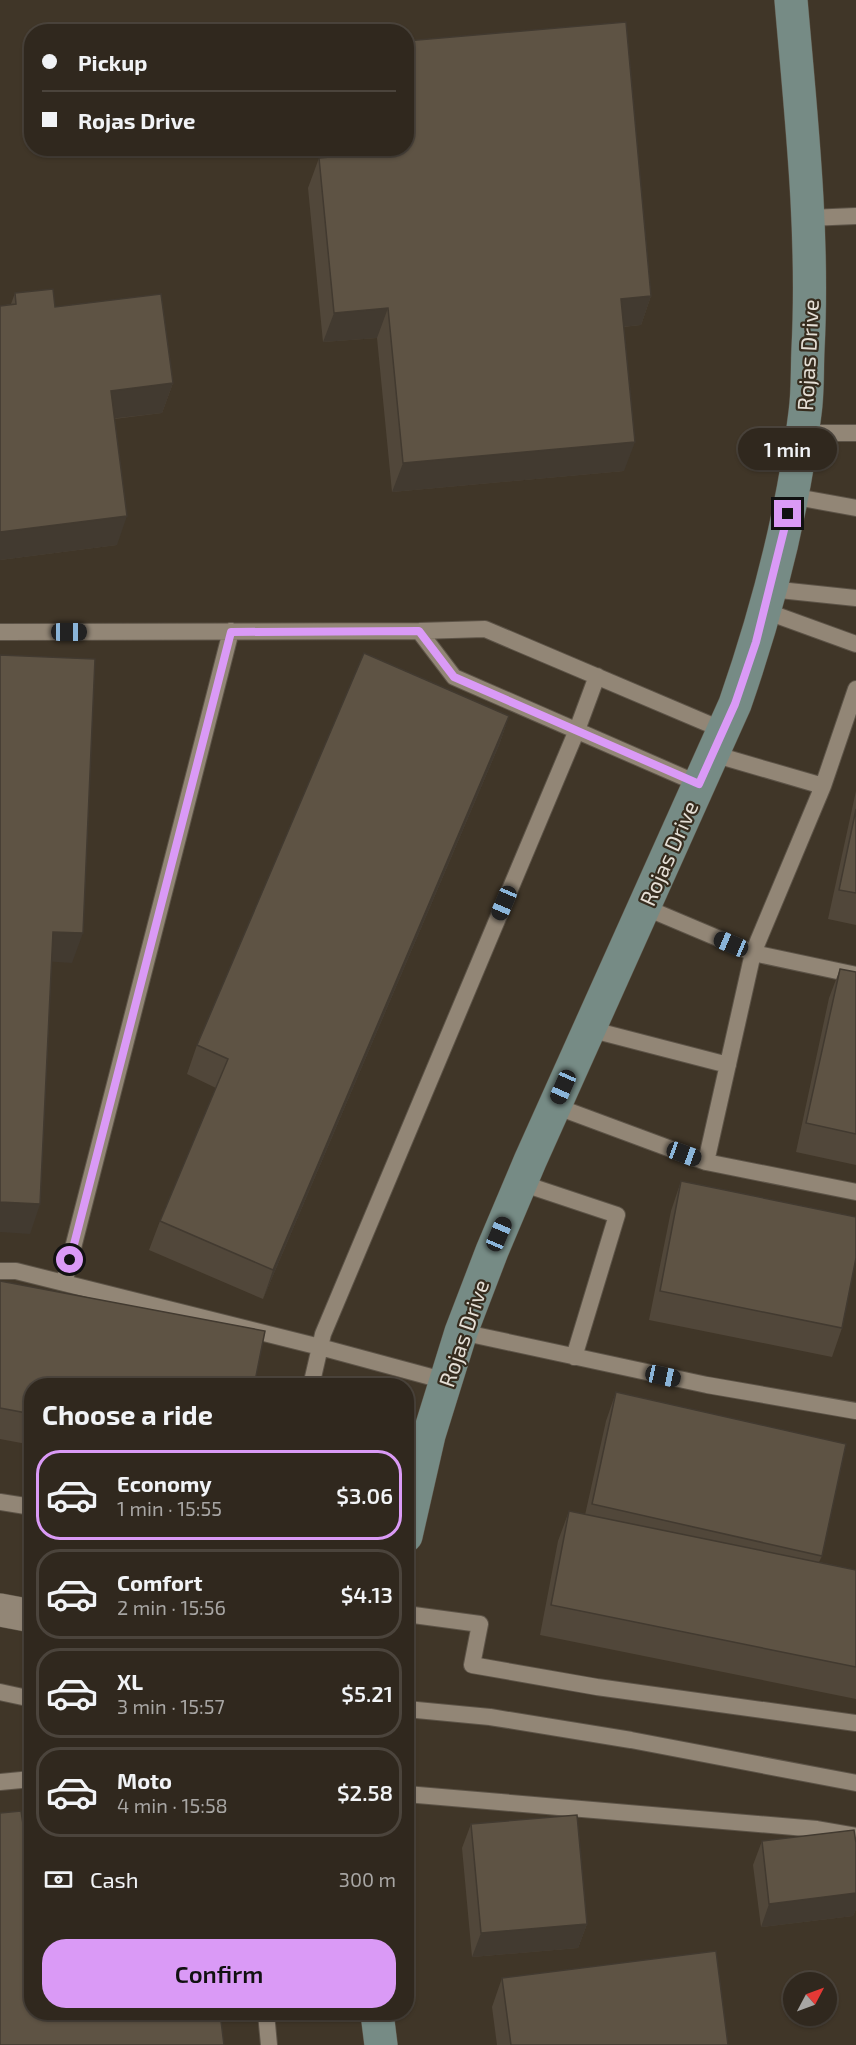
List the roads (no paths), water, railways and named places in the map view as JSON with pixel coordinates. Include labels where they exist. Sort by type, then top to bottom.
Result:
[{"type":"street","name":"Rojas Drive","points":[[414,1501],[429,1435],[461,1332],[521,1183],[735,704],[768,600],[785,532],[806,411],[811,293],[809,218],[791,0]]},
{"type":"street","points":[[0,1610],[24,1614]]},
{"type":"street","points":[[378,2020],[381,2045]]},
{"type":"lane","points":[[809,218],[856,216]]},
{"type":"lane","points":[[802,433],[856,433]]},
{"type":"lane","points":[[791,495],[856,508]]},
{"type":"lane","points":[[768,600],[856,598]]},
{"type":"lane","points":[[768,600],[856,644]]},
{"type":"lane","points":[[0,632],[485,629],[597,676],[718,742],[823,786]]},
{"type":"lane","points":[[419,631],[454,677],[699,784]]},
{"type":"lane","points":[[64,1283],[231,632]]},
{"type":"lane","points":[[313,1378],[323,1334],[577,730],[597,676]]},
{"type":"lane","points":[[706,1162],[753,953],[823,786],[856,689]]},
{"type":"lane","points":[[644,907],[753,953],[856,975]]},
{"type":"lane","points":[[589,1029],[728,1065]]},
{"type":"lane","points":[[555,1106],[706,1162],[856,1192]]},
{"type":"lane","points":[[521,1183],[617,1215],[574,1357]]},
{"type":"lane","points":[[0,1271],[16,1271],[446,1381]]},
{"type":"lane","points":[[461,1332],[708,1385],[856,1411]]},
{"type":"lane","points":[[0,1502],[24,1506]]},
{"type":"lane","points":[[414,1615],[480,1624],[472,1665],[597,1687],[856,1723]]},
{"type":"lane","points":[[0,1692],[24,1697]]},
{"type":"lane","points":[[414,1710],[501,1718],[631,1740],[856,1784]]},
{"type":"lane","points":[[0,1782],[24,1780]]},
{"type":"lane","points":[[414,1795],[817,1828],[856,1836]]},
{"type":"lane","points":[[267,2020],[270,2045]]}]
